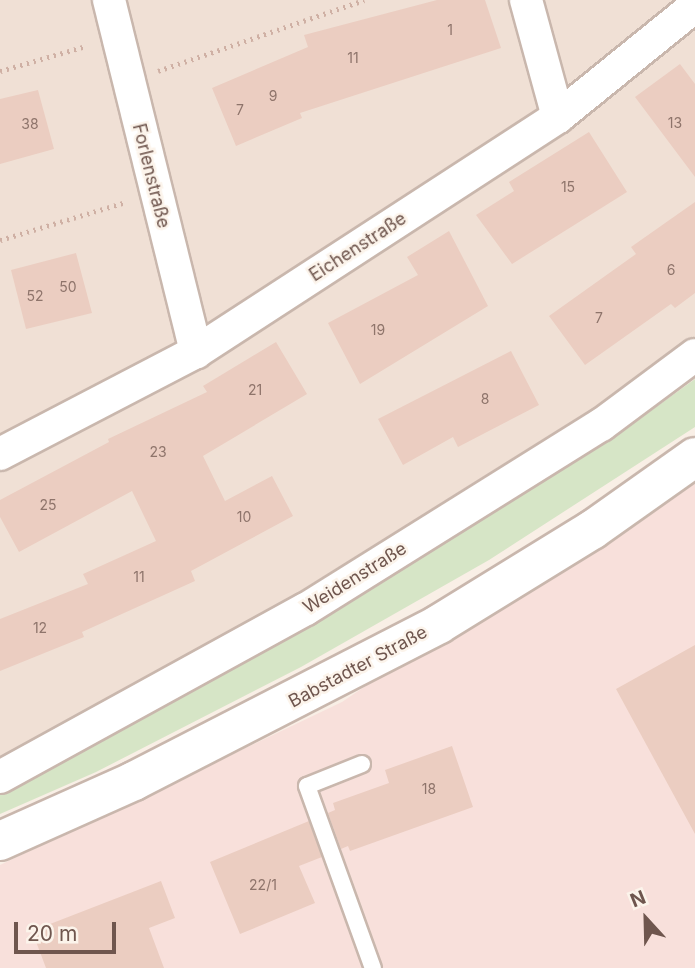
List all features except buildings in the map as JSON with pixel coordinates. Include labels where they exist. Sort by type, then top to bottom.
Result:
[{"type":"street","name":"Forlenstraße","points":[[109,0],[154,194],[196,352]]},
{"type":"street","points":[[526,0],[558,117]]},
{"type":"street","name":"Eichenstraße","points":[[0,454],[196,352],[558,117],[695,6]]},
{"type":"street","name":"Weidenstraße","points":[[0,777],[318,602],[601,425],[695,355]]},
{"type":"street","name":"Babstadter Straße","points":[[0,841],[159,769],[439,624],[592,530],[695,457]]},
{"type":"lane","points":[[362,764],[307,786],[373,968]]},
{"type":"path","points":[[128,81],[364,0]]},
{"type":"path","points":[[0,71],[117,37]]},
{"type":"path","points":[[0,240],[154,194]]},
{"type":"shaded area","points":[[0,0],[695,0],[695,377],[627,428],[268,649],[0,785]]},
{"type":"shaded area","points":[[695,463],[695,968],[0,968],[0,865],[342,702]]},
{"type":"green space","points":[[695,379],[695,427],[489,560],[301,667],[96,772],[0,814],[0,785],[268,649],[627,428]]}]
